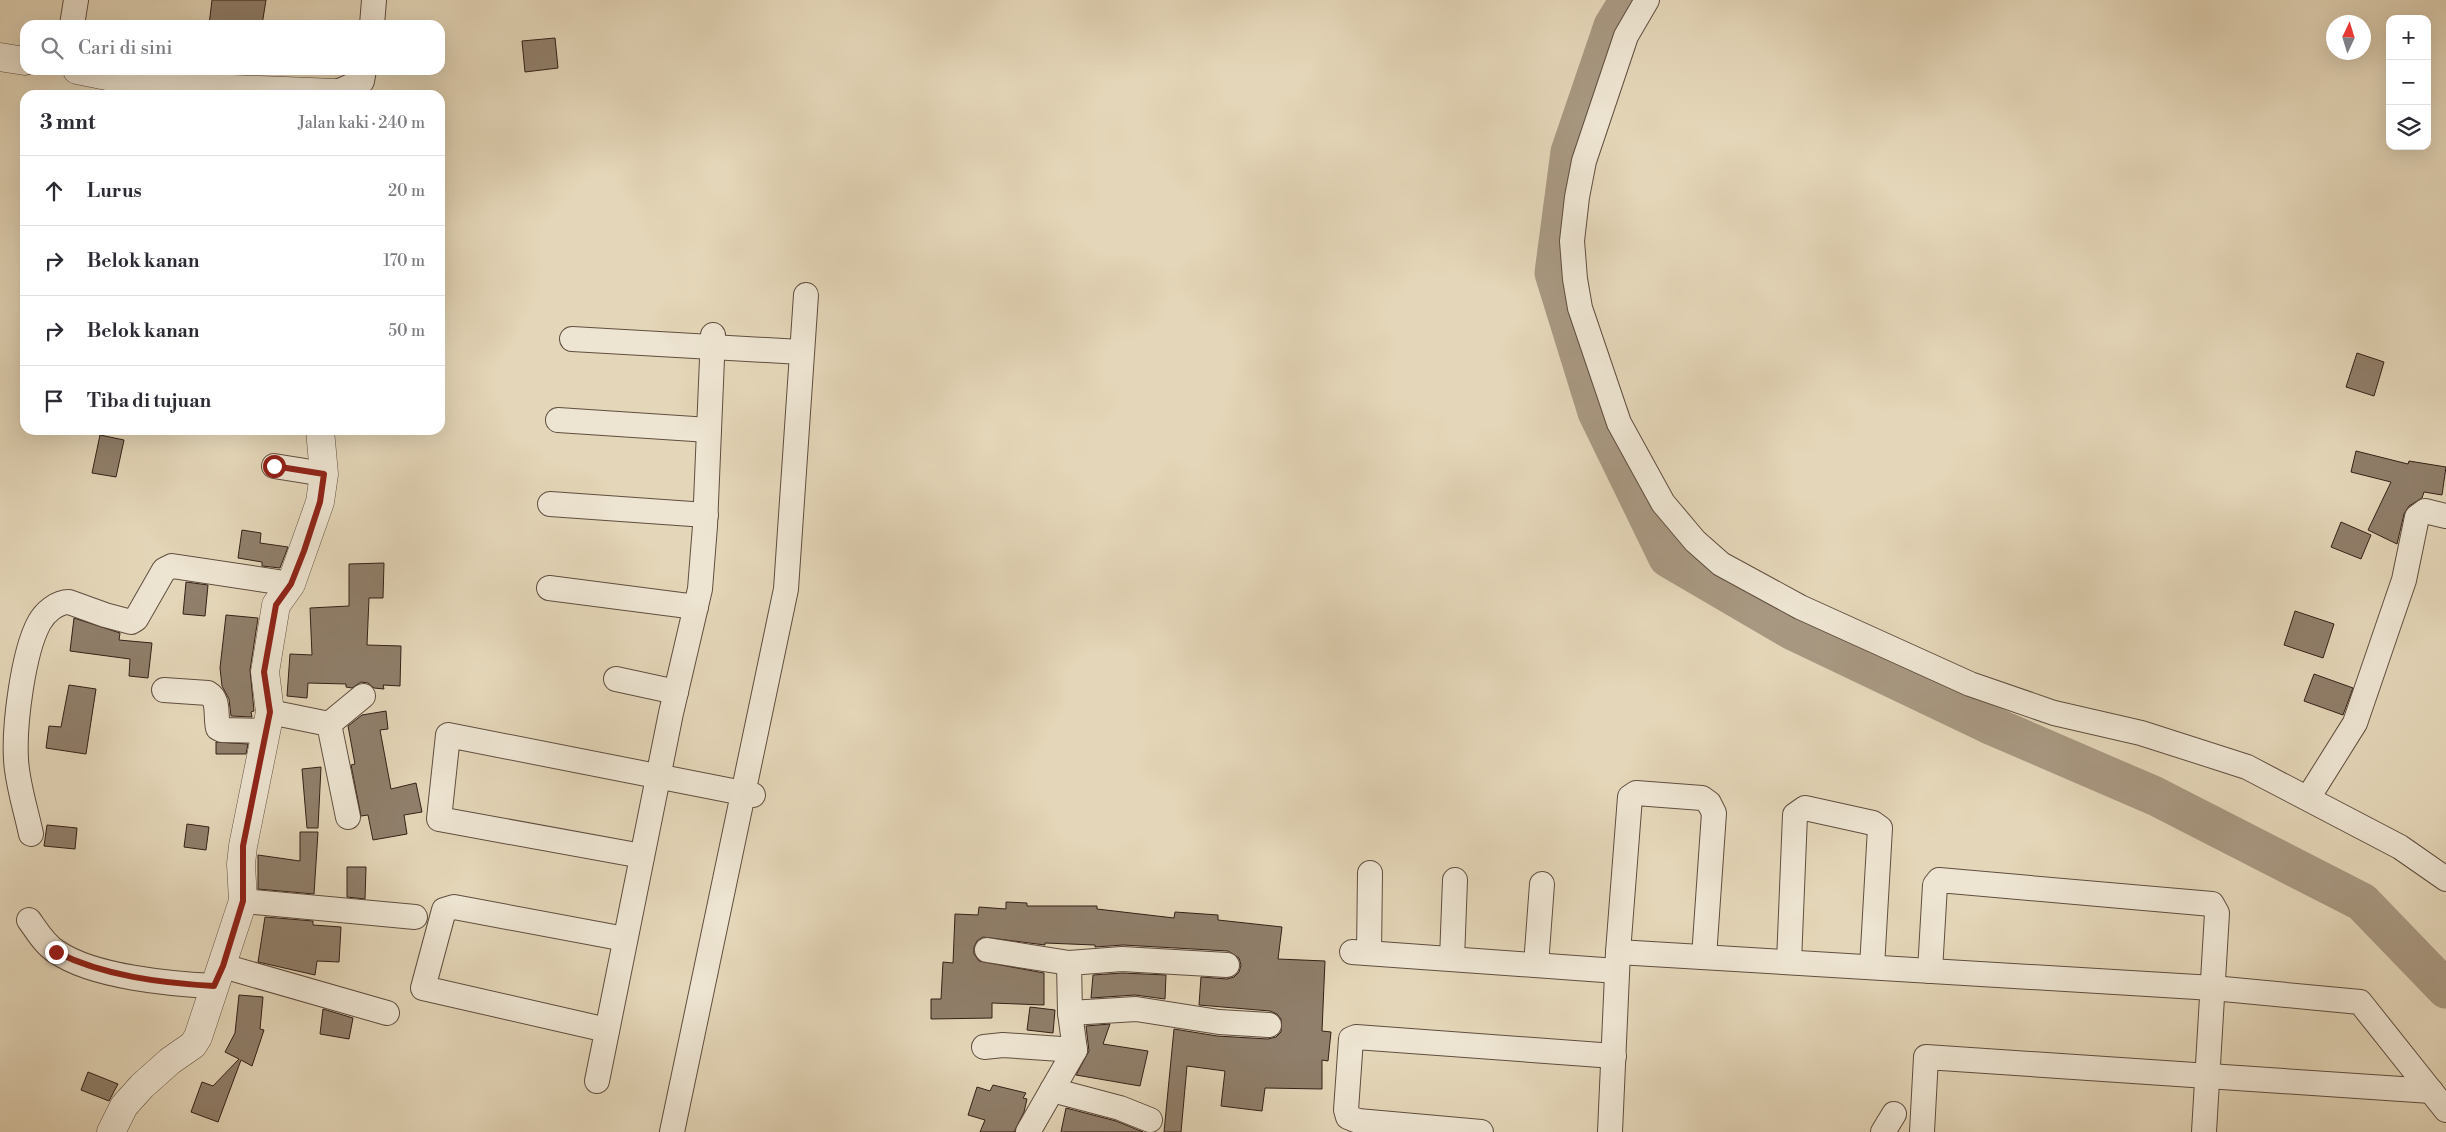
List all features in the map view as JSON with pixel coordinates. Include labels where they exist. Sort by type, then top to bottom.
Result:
[{"type":"street","points":[[73,20],[76,0]]},
{"type":"street","points":[[372,20],[374,0]]},
{"type":"street","points":[[1647,0],[1626,36],[1584,161],[1576,197],[1572,241],[1575,279],[1580,308],[1619,423],[1663,503],[1695,541],[1721,564],[1800,607],[1970,684],[2054,713],[2141,733],[2247,767],[2400,847],[2446,879]]},
{"type":"street","points":[[0,57],[20,60]]},
{"type":"street","points":[[102,75],[157,86],[246,90]]},
{"type":"street","points":[[343,90],[362,81],[363,75]]},
{"type":"street","points":[[672,1132],[749,794],[786,589],[806,295]]},
{"type":"street","points":[[572,339],[713,341],[801,352]]},
{"type":"street","points":[[597,1080],[658,775],[700,590],[706,515],[713,341]]},
{"type":"street","points":[[558,420],[709,430]]},
{"type":"street","points":[[111,1132],[124,1106],[142,1086],[170,1061],[193,1045],[219,976],[243,901],[243,846],[269,721],[264,672],[276,605],[291,584],[320,502],[324,474],[320,435]]},
{"type":"street","points":[[274,466],[324,474]]},
{"type":"street","points":[[550,504],[706,515]]},
{"type":"street","points":[[2308,798],[2355,723],[2404,580],[2417,518],[2425,511],[2446,516]]},
{"type":"street","points":[[31,834],[16,760],[18,716],[34,635],[40,621],[50,610],[64,602],[69,602],[105,616],[131,622],[136,619],[160,575],[164,570],[172,566],[291,584]]},
{"type":"street","points":[[549,588],[696,607]]},
{"type":"street","points":[[616,679],[676,692]]},
{"type":"street","points":[[164,690],[208,693],[216,702],[218,728],[222,730],[269,721],[329,724],[363,696]]},
{"type":"street","points":[[329,724],[348,817]]},
{"type":"street","points":[[642,856],[439,820],[448,735],[749,794]]},
{"type":"street","points":[[1610,1132],[1618,962],[1630,797],[1636,793],[1702,798],[1709,803],[1714,813],[1704,957]]},
{"type":"street","points":[[1789,962],[1795,815],[1805,808],[1873,823],[1880,828],[1872,967]]},
{"type":"street","points":[[1370,872],[1360,953],[1536,965],[1704,957],[2212,988],[2360,1002],[2446,1110]]},
{"type":"street","points":[[1452,959],[1455,880]]},
{"type":"street","points":[[1930,971],[1935,885],[1939,880],[2212,904],[2217,913],[2204,1132]]},
{"type":"street","points":[[1536,965],[1542,884]]},
{"type":"street","points":[[243,901],[415,917]]},
{"type":"street","points":[[607,1030],[423,988],[444,910],[454,907],[625,939]]},
{"type":"street","points":[[29,920],[56,952],[103,971],[190,984],[219,976],[387,1012]]},
{"type":"street","points":[[987,950],[1069,964],[1138,960],[1227,965]]},
{"type":"street","points":[[1028,1132],[1075,1050],[1070,1013],[1069,964]]},
{"type":"street","points":[[1070,1013],[1136,1009],[1219,1022],[1269,1025]]},
{"type":"street","points":[[1481,1132],[1358,1121],[1348,1117],[1346,1110],[1349,1045],[1351,1039],[1356,1037],[1614,1056]]},
{"type":"street","points":[[984,1047],[1012,1045],[1075,1050]]},
{"type":"street","points":[[1922,1132],[1926,1057],[2431,1091]]},
{"type":"street","points":[[1052,1090],[1120,1108],[1150,1120]]},
{"type":"building","points":[[212,0],[266,0],[263,20],[210,20]]},
{"type":"building","points":[[555,38],[558,68],[525,72],[522,41]]},
{"type":"building","points":[[2357,353],[2384,362],[2374,396],[2346,387]]},
{"type":"building","points":[[100,435],[124,440],[116,477],[92,473]]},
{"type":"building","points":[[2356,451],[2408,464],[2409,461],[2446,467],[2442,495],[2424,492],[2422,498],[2409,506],[2404,514],[2397,544],[2368,530],[2391,482],[2351,472]]},
{"type":"building","points":[[2341,522],[2371,535],[2361,559],[2331,547]]},
{"type":"building","points":[[242,530],[261,533],[260,543],[288,547],[280,568],[262,566],[262,562],[238,558]]},
{"type":"building","points":[[384,563],[383,598],[369,598],[367,645],[401,646],[400,686],[383,685],[384,689],[374,688],[368,683],[361,682],[352,688],[346,687],[346,684],[308,683],[307,698],[287,696],[290,654],[312,655],[310,608],[349,606],[349,564]]},
{"type":"building","points":[[186,582],[208,585],[205,616],[183,614]]},
{"type":"building","points":[[2295,611],[2334,624],[2323,658],[2284,645]]},
{"type":"building","points":[[226,615],[258,618],[250,670],[254,711],[251,712],[252,717],[231,716],[229,699],[222,686],[220,668]]},
{"type":"building","points":[[74,618],[120,633],[119,640],[152,643],[148,678],[129,676],[130,659],[70,651]]},
{"type":"building","points":[[2314,674],[2353,688],[2343,715],[2304,701]]},
{"type":"building","points":[[69,685],[96,689],[86,754],[46,748],[49,726],[61,727]]},
{"type":"building","points":[[386,711],[388,729],[380,730],[391,789],[416,783],[422,812],[404,815],[407,834],[373,840],[368,815],[361,816],[351,765],[355,764],[348,726],[362,715]]},
{"type":"building","points":[[216,742],[248,744],[246,754],[216,754]]},
{"type":"building","points":[[321,767],[318,828],[307,828],[302,769]]},
{"type":"building","points":[[187,824],[209,827],[206,850],[184,847]]},
{"type":"building","points":[[47,825],[77,828],[75,849],[44,846]]},
{"type":"building","points":[[300,832],[318,832],[314,894],[258,889],[258,855],[300,861]]},
{"type":"building","points":[[347,867],[366,867],[365,899],[347,897]]},
{"type":"building","points":[[1006,902],[1027,903],[1027,906],[1097,906],[1097,909],[1174,918],[1175,912],[1218,915],[1218,920],[1282,927],[1278,959],[1325,961],[1322,1031],[1331,1032],[1328,1061],[1322,1060],[1322,1089],[1265,1088],[1262,1111],[1221,1106],[1225,1071],[1187,1066],[1181,1132],[1164,1132],[1174,1029],[1217,1036],[1268,1039],[1276,1037],[1281,1032],[1281,1019],[1277,1014],[1270,1011],[1199,1005],[1201,977],[1227,979],[1234,977],[1239,972],[1241,965],[1239,958],[1228,951],[1123,945],[1095,947],[1095,945],[1045,943],[1045,945],[983,937],[977,941],[974,947],[974,954],[979,961],[1044,973],[1044,1005],[992,1003],[992,1018],[931,1019],[931,999],[941,999],[943,962],[953,963],[955,914],[978,915],[979,907],[1006,909]]},
{"type":"building","points":[[265,917],[313,921],[313,925],[341,927],[339,962],[317,961],[315,975],[258,962]]},
{"type":"building","points":[[1122,973],[1166,975],[1165,999],[1135,995],[1091,998],[1093,975]]},
{"type":"building","points":[[239,995],[263,997],[260,1029],[264,1030],[252,1066],[241,1060],[218,1122],[191,1112],[202,1082],[213,1086],[239,1059],[225,1052],[235,1033]]},
{"type":"building","points":[[1030,1007],[1055,1010],[1053,1033],[1027,1030]]},
{"type":"building","points":[[323,1009],[353,1018],[349,1039],[320,1034]]},
{"type":"building","points":[[1110,1024],[1103,1044],[1148,1051],[1140,1086],[1076,1075],[1089,1051],[1086,1026]]},
{"type":"building","points":[[88,1072],[118,1084],[109,1101],[81,1090]]},
{"type":"building","points":[[993,1085],[1026,1093],[1023,1098],[1027,1099],[1024,1112],[1014,1132],[980,1132],[985,1120],[968,1115],[977,1087],[990,1091]]},
{"type":"building","points":[[1066,1108],[1116,1121],[1143,1132],[1061,1132]]},
{"type":"waterway","points":[[1629,0],[1613,26],[1570,152],[1554,273],[1597,412],[1668,558],[1793,631],[1988,724],[2155,796],[2362,902],[2446,989]]},
{"type":"route","points":[[56,952],[103,971],[190,984],[214,986],[223,966],[243,901],[243,846],[270,712],[264,672],[276,605],[291,584],[304,551],[320,502],[324,474],[274,466]]}]
